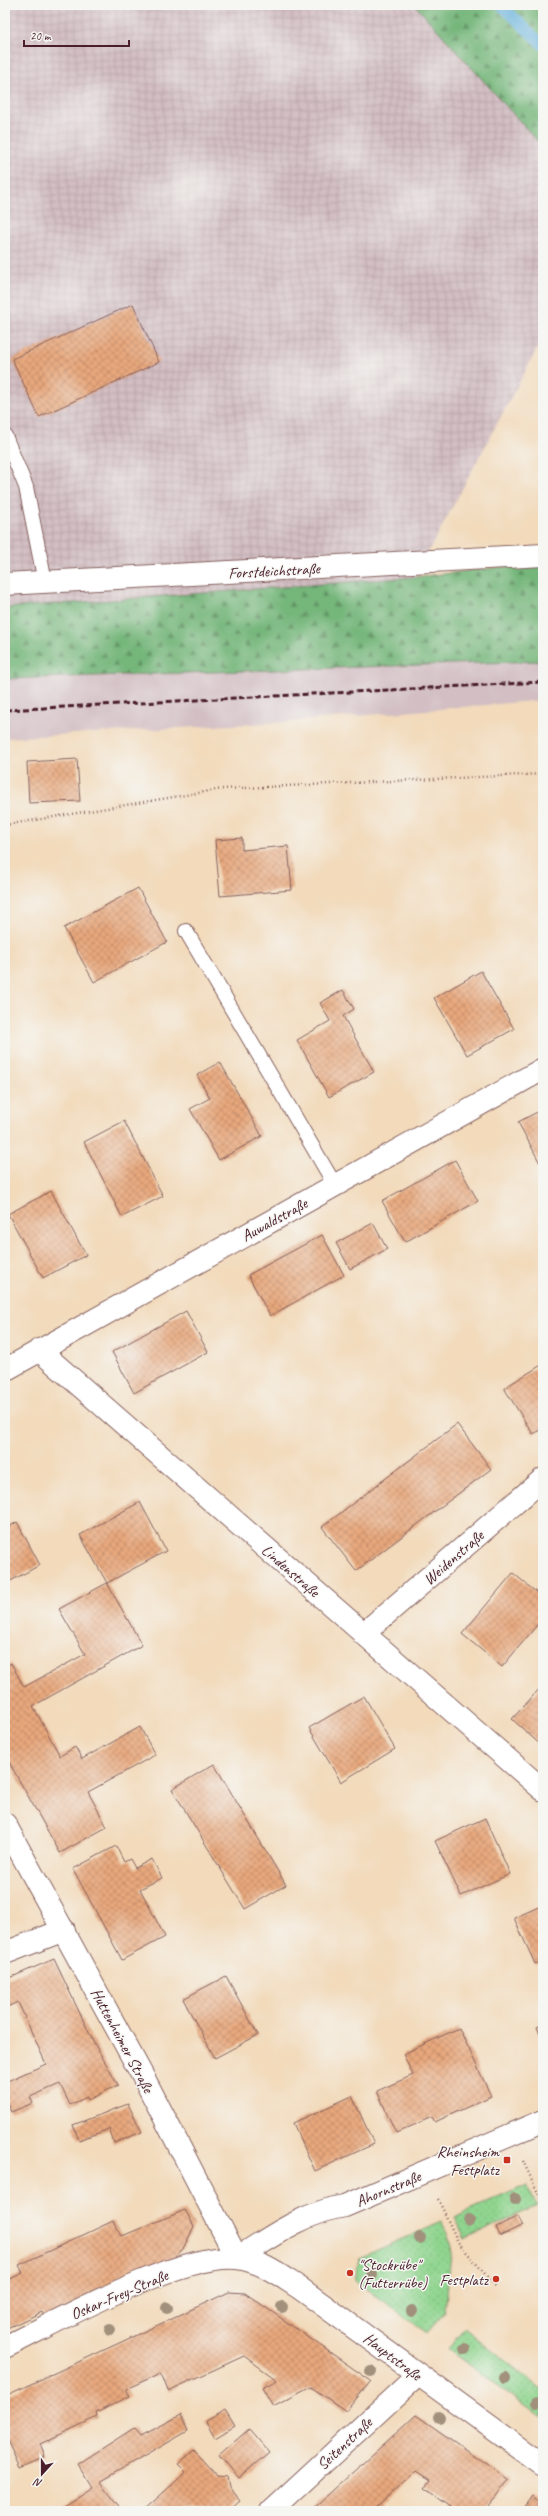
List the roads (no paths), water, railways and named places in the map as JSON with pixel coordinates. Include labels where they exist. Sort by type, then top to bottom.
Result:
[{"type":"street","name":"Forstdeichstraße","points":[[5,584],[543,555]]},
{"type":"street","name":"Auwaldstraße","points":[[5,1370],[543,1069]]},
{"type":"street","name":"Lindenstraße","points":[[39,1350],[543,1790]]},
{"type":"street","name":"Weidenstraße","points":[[363,1634],[543,1479]]},
{"type":"street","name":"Huttenheimer Straße","points":[[5,1824],[162,2111],[237,2258]]},
{"type":"street","points":[[5,1953],[64,1930]]},
{"type":"street","name":"Ahornstraße","points":[[237,2258],[290,2225],[323,2210],[345,2206],[543,2121]]},
{"type":"street","name":"Oskar-Frey-Straße","points":[[5,2347],[140,2283],[193,2264],[214,2259],[237,2258]]},
{"type":"street","name":"Hauptstraße","points":[[237,2258],[264,2266],[301,2290],[543,2465]]},
{"type":"street","name":"Seitenstraße","points":[[271,2511],[418,2375]]},
{"type":"lane","points":[[5,436],[26,487],[45,582]]},
{"type":"lane","points":[[186,931],[335,1185]]},
{"type":"waterway","points":[[501,5],[543,45]]},
{"type":"railway","points":[[5,710],[543,682]]},
{"type":"place","name":"Rheinsheim Festplatz","points":[[507,2160]]},
{"type":"place","name":"\"Stockrübe\" (Futterrübe)","points":[[350,2273]]},
{"type":"place","name":"Festplatz","points":[[496,2279]]}]
